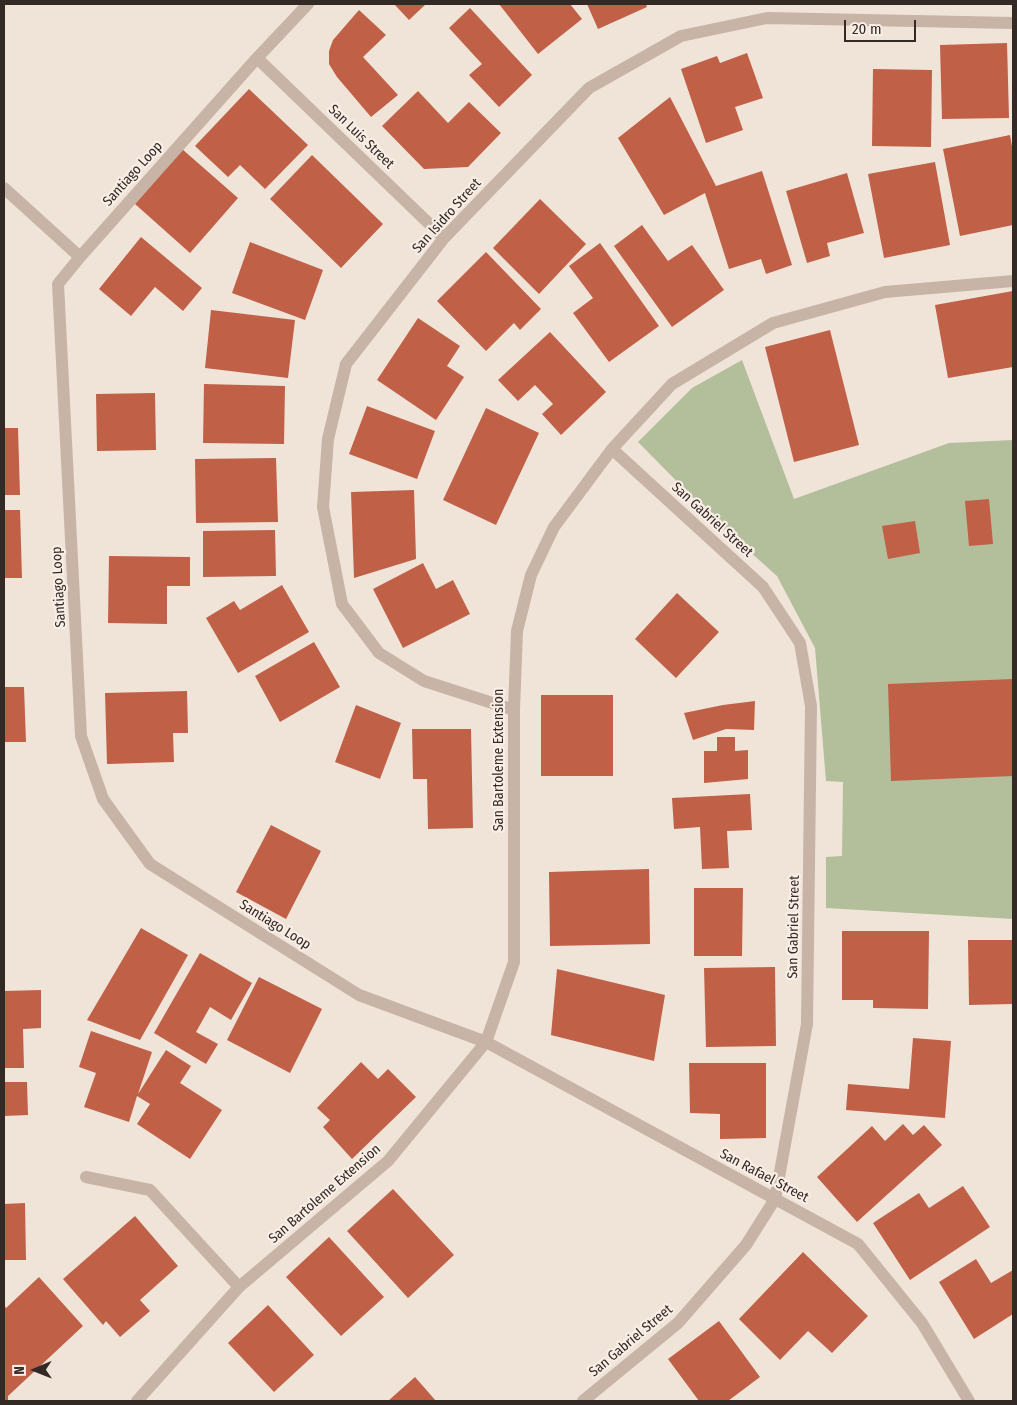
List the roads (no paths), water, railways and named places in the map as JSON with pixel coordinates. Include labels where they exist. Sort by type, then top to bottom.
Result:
[{"type":"street","name":"Santiago Loop","points":[[308,4],[257,58],[58,284],[81,736],[102,799],[150,864],[358,995],[486,1042]]},
{"type":"street","name":"San Isidro Street","points":[[514,710],[424,681],[379,653],[342,604],[323,507],[328,439],[346,364],[444,238],[588,88],[681,36],[767,18],[1013,23]]},
{"type":"street","name":"San Luis Street","points":[[257,58],[444,238]]},
{"type":"street","points":[[4,188],[80,257]]},
{"type":"street","name":"San Bartoleme Extension","points":[[137,1401],[238,1287],[388,1161],[486,1042],[514,962],[514,710],[517,631],[531,575],[554,527],[612,449],[672,384],[773,323],[885,292],[1013,281]]},
{"type":"street","name":"San Gabriel Street","points":[[582,1401],[678,1323],[746,1245],[775,1199],[808,1024],[811,706],[800,643],[763,587],[612,449]]},
{"type":"street","name":"San Rafael Street","points":[[486,1042],[858,1244],[922,1323],[969,1401]]},
{"type":"street","points":[[86,1177],[150,1190],[238,1287]]}]
